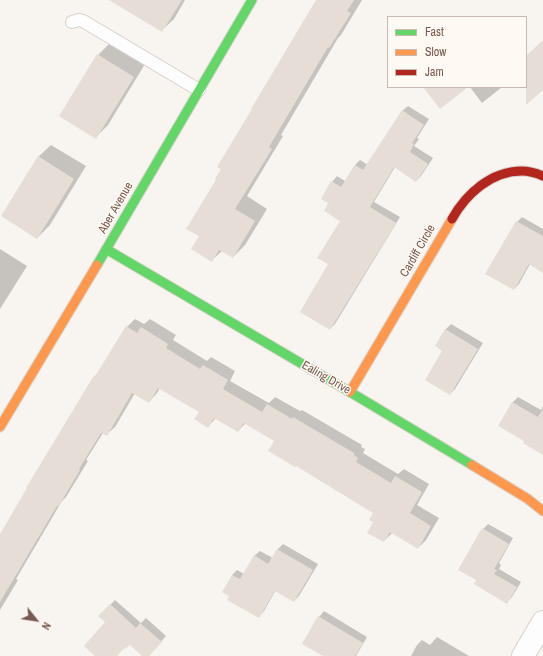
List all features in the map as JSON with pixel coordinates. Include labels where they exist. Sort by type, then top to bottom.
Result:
[{"type":"street","name":"Aber Avenue","points":[[0,427],[252,0]]},
{"type":"street","name":"Cardiff Circle","points":[[350,392],[463,202],[481,184],[501,174],[520,171],[543,176]]},
{"type":"street","name":"Ealing Drive","points":[[106,249],[350,392],[528,499],[543,511]]},
{"type":"street","points":[[523,656],[543,622]]},
{"type":"lane","points":[[72,22],[79,20],[83,21],[199,90]]},
{"type":"building","points":[[109,0],[182,0],[162,32]]},
{"type":"building","points":[[316,0],[354,0],[347,11],[351,13],[329,48],[328,47],[269,147],[272,149],[235,209],[255,221],[233,258],[219,250],[212,262],[191,249],[199,236],[186,229],[216,180],[215,179],[221,169],[217,167]]},
{"type":"building","points":[[543,40],[543,90],[526,105],[527,88],[527,55]]},
{"type":"building","points":[[97,54],[134,77],[96,139],[59,116]]},
{"type":"building","points":[[424,88],[467,88],[440,109]]},
{"type":"building","points":[[402,110],[424,125],[412,143],[414,144],[410,152],[428,164],[416,182],[394,167],[370,207],[396,223],[330,330],[300,312],[328,264],[317,258],[340,221],[324,211],[328,203],[321,199],[331,181],[341,187],[355,165],[363,170]]},
{"type":"building","points":[[38,156],[74,179],[37,239],[1,216]]},
{"type":"building","points":[[516,221],[543,236],[543,273],[529,264],[514,290],[485,274]]},
{"type":"building","points":[[126,326],[137,333],[141,327],[168,344],[166,348],[200,369],[203,365],[228,380],[223,389],[262,412],[267,404],[292,419],[293,417],[354,453],[354,455],[358,458],[356,462],[391,483],[395,476],[422,492],[410,513],[431,526],[418,549],[390,532],[384,542],[367,533],[373,522],[369,520],[373,513],[296,466],[295,467],[268,451],[274,441],[244,423],[238,432],[214,418],[208,428],[194,419],[199,412],[158,388],[149,403],[132,393],[107,436],[101,433],[0,602],[0,534],[93,377],[94,378]]},
{"type":"building","points":[[445,329],[478,349],[450,395],[425,380],[442,351],[435,346]]},
{"type":"building","points":[[512,402],[538,417],[543,409],[543,455],[523,443],[524,441],[498,426]]},
{"type":"building","points":[[482,528],[509,544],[494,569],[497,570],[494,574],[517,587],[507,604],[474,584],[476,580],[458,570]]},
{"type":"building","points":[[277,549],[313,570],[294,602],[275,591],[259,618],[227,600],[229,596],[222,592],[232,575],[240,579],[254,555],[268,564]]},
{"type":"building","points":[[110,604],[136,628],[140,623],[162,642],[149,656],[142,656],[130,645],[125,649],[124,648],[117,656],[95,656],[84,646],[105,622],[98,616]]},
{"type":"building","points":[[318,616],[363,643],[355,656],[323,656],[302,644]]},
{"type":"traffic: fast","points":[[97,265],[252,0]]},
{"type":"traffic: fast","points":[[106,249],[472,465]]},
{"type":"traffic: slow","points":[[350,392],[452,219]]},
{"type":"traffic: slow","points":[[0,427],[97,265]]},
{"type":"traffic: slow","points":[[472,465],[528,499],[543,511]]},
{"type":"traffic: jam","points":[[452,219],[464,201],[472,193],[490,180],[500,175],[511,172],[527,171],[543,176]]}]
